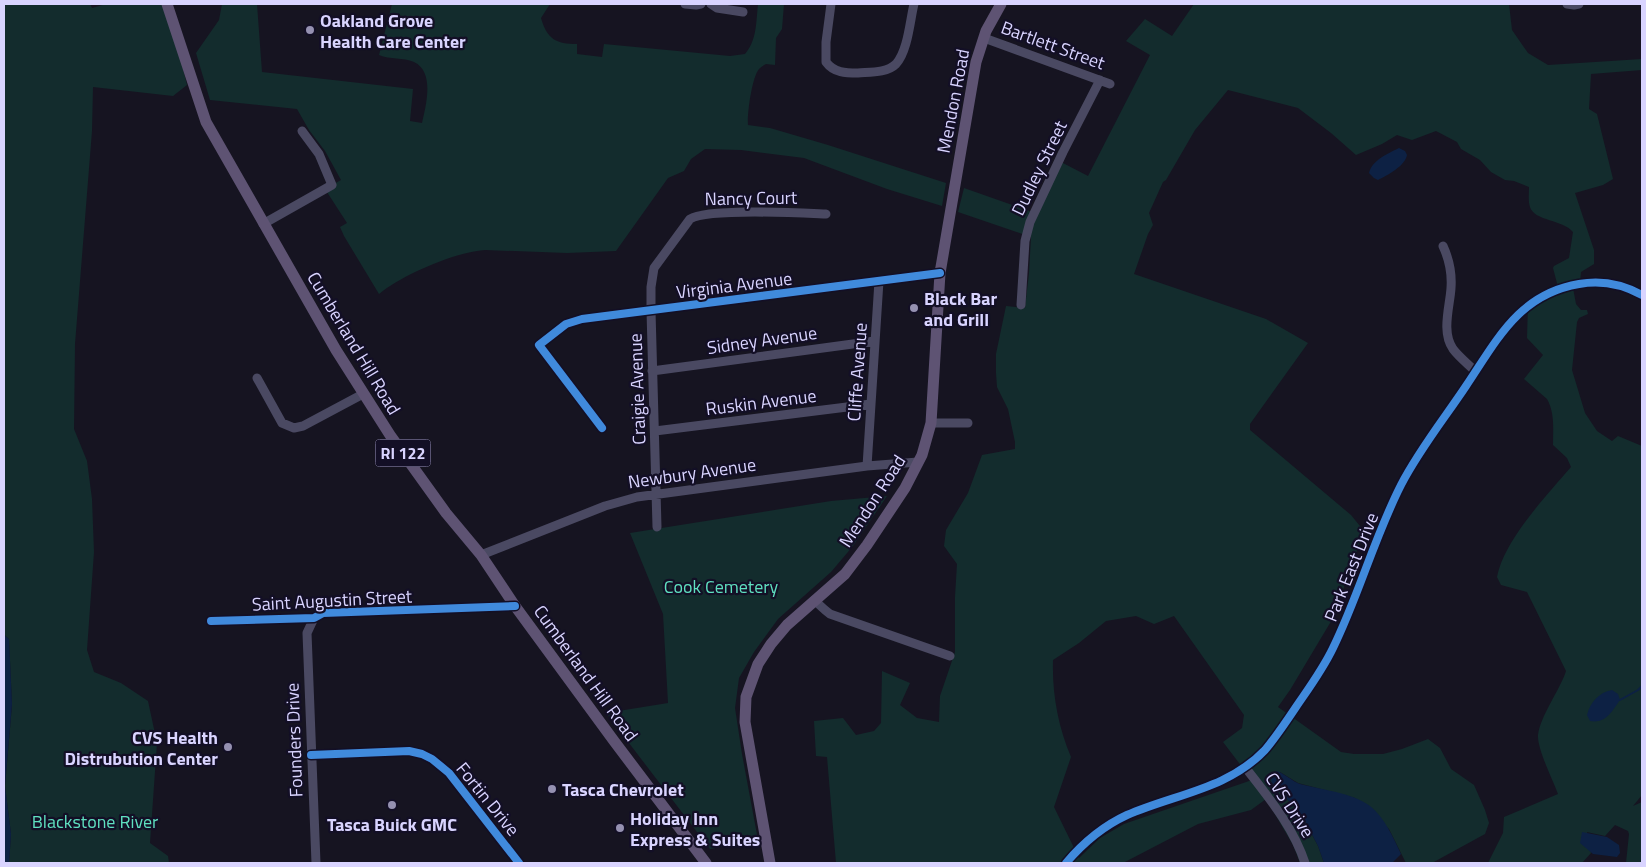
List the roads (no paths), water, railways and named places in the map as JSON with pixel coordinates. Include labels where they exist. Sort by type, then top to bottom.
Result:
[{"type":"main road","name":"Cumberland Hill Road","points":[[167,4],[206,122],[263,224],[363,394],[400,450],[446,513],[481,555],[515,606],[706,863]]},
{"type":"main road","name":"Mendon Road","points":[[770,863],[744,722],[746,697],[758,664],[771,644],[787,625],[845,574],[867,545],[905,488],[926,444],[931,423],[940,273],[976,62],[984,38],[1000,4]]},
{"type":"street","points":[[686,4],[701,4]]},
{"type":"street","points":[[711,4],[717,8],[743,12]]},
{"type":"street","points":[[831,4],[826,42],[826,62],[836,71],[854,73],[879,71],[896,63],[904,48],[914,4]]},
{"type":"street","points":[[1568,4],[1574,6],[1580,4]]},
{"type":"street","name":"Bartlett Street","points":[[984,38],[1110,84]]},
{"type":"street","name":"Dudley Street","points":[[1021,305],[1025,241],[1030,222],[1100,80]]},
{"type":"street","points":[[263,224],[332,184],[319,154],[302,131]]},
{"type":"street","name":"Nancy Court","points":[[651,310],[654,268],[690,219],[696,216],[715,213],[826,214]]},
{"type":"street","points":[[1443,246],[1449,262],[1451,278],[1448,317],[1449,338],[1453,349],[1476,371]]},
{"type":"street","name":"Virginia Avenue","points":[[602,428],[539,345],[573,321],[940,273]]},
{"type":"street","name":"Cliffe Avenue","points":[[867,466],[879,281]]},
{"type":"street","name":"Park East Drive","points":[[1066,863],[1091,837],[1113,822],[1216,784],[1245,767],[1274,739],[1327,660],[1343,627],[1386,519],[1418,455],[1489,349],[1513,320],[1535,300],[1547,293],[1572,285],[1598,282],[1619,285],[1642,295]]},
{"type":"street","name":"Craigie Avenue","points":[[651,310],[657,527]]},
{"type":"street","name":"Sidney Avenue","points":[[652,371],[875,341]]},
{"type":"street","points":[[258,378],[282,423],[294,428],[303,426],[363,394]]},
{"type":"street","name":"Ruskin Avenue","points":[[655,431],[871,404]]},
{"type":"street","points":[[931,423],[968,424]]},
{"type":"street","name":"Newbury Avenue","points":[[481,555],[623,500],[657,493],[867,466],[918,462]]},
{"type":"street","points":[[814,600],[830,614],[950,656]]},
{"type":"street","name":"Saint Augustin Street","points":[[211,621],[314,618],[323,613],[515,606]]},
{"type":"street","name":"Founders Drive","points":[[314,618],[307,633],[316,863]]},
{"type":"street","name":"Fortin Drive","points":[[311,755],[401,750],[427,756],[454,779],[519,863]]},
{"type":"street","name":"CVS Drive","points":[[1245,767],[1288,825],[1305,863]]},
{"type":"water","points":[[1399,148],[1405,151],[1407,155],[1400,166],[1378,180],[1369,173],[1377,161]]},
{"type":"water","points":[[4,635],[9,639],[12,704],[5,786],[11,834],[9,863],[4,863]]},
{"type":"water","points":[[1612,690],[1618,694],[1620,700],[1604,719],[1590,721],[1587,715],[1590,706],[1603,693]]},
{"type":"water","points":[[1277,771],[1300,784],[1345,794],[1370,806],[1384,822],[1401,854],[1392,863],[1324,863],[1318,846],[1302,815],[1272,783],[1270,776]]},
{"type":"water","points":[[1582,832],[1607,837],[1619,845],[1620,853],[1617,857],[1593,854],[1580,843]]},
{"type":"waterway","points":[[1620,700],[1642,686]]},
{"type":"place","name":"Oakland Grove Health Care Center","points":[[310,30]]},
{"type":"place","name":"Black Bar and Grill","points":[[914,308]]},
{"type":"place","name":"CVS Health Distrubution Center","points":[[228,747]]},
{"type":"place","name":"Tasca Chevrolet","points":[[552,789]]},
{"type":"place","name":"Tasca Buick GMC","points":[[392,805]]},
{"type":"place","name":"Holiday Inn Express & Suites","points":[[620,828]]},
{"type":"park label","name":"Cook Cemetery","points":[[721,586]]},
{"type":"park label","name":"Blackstone River","points":[[95,821]]}]
